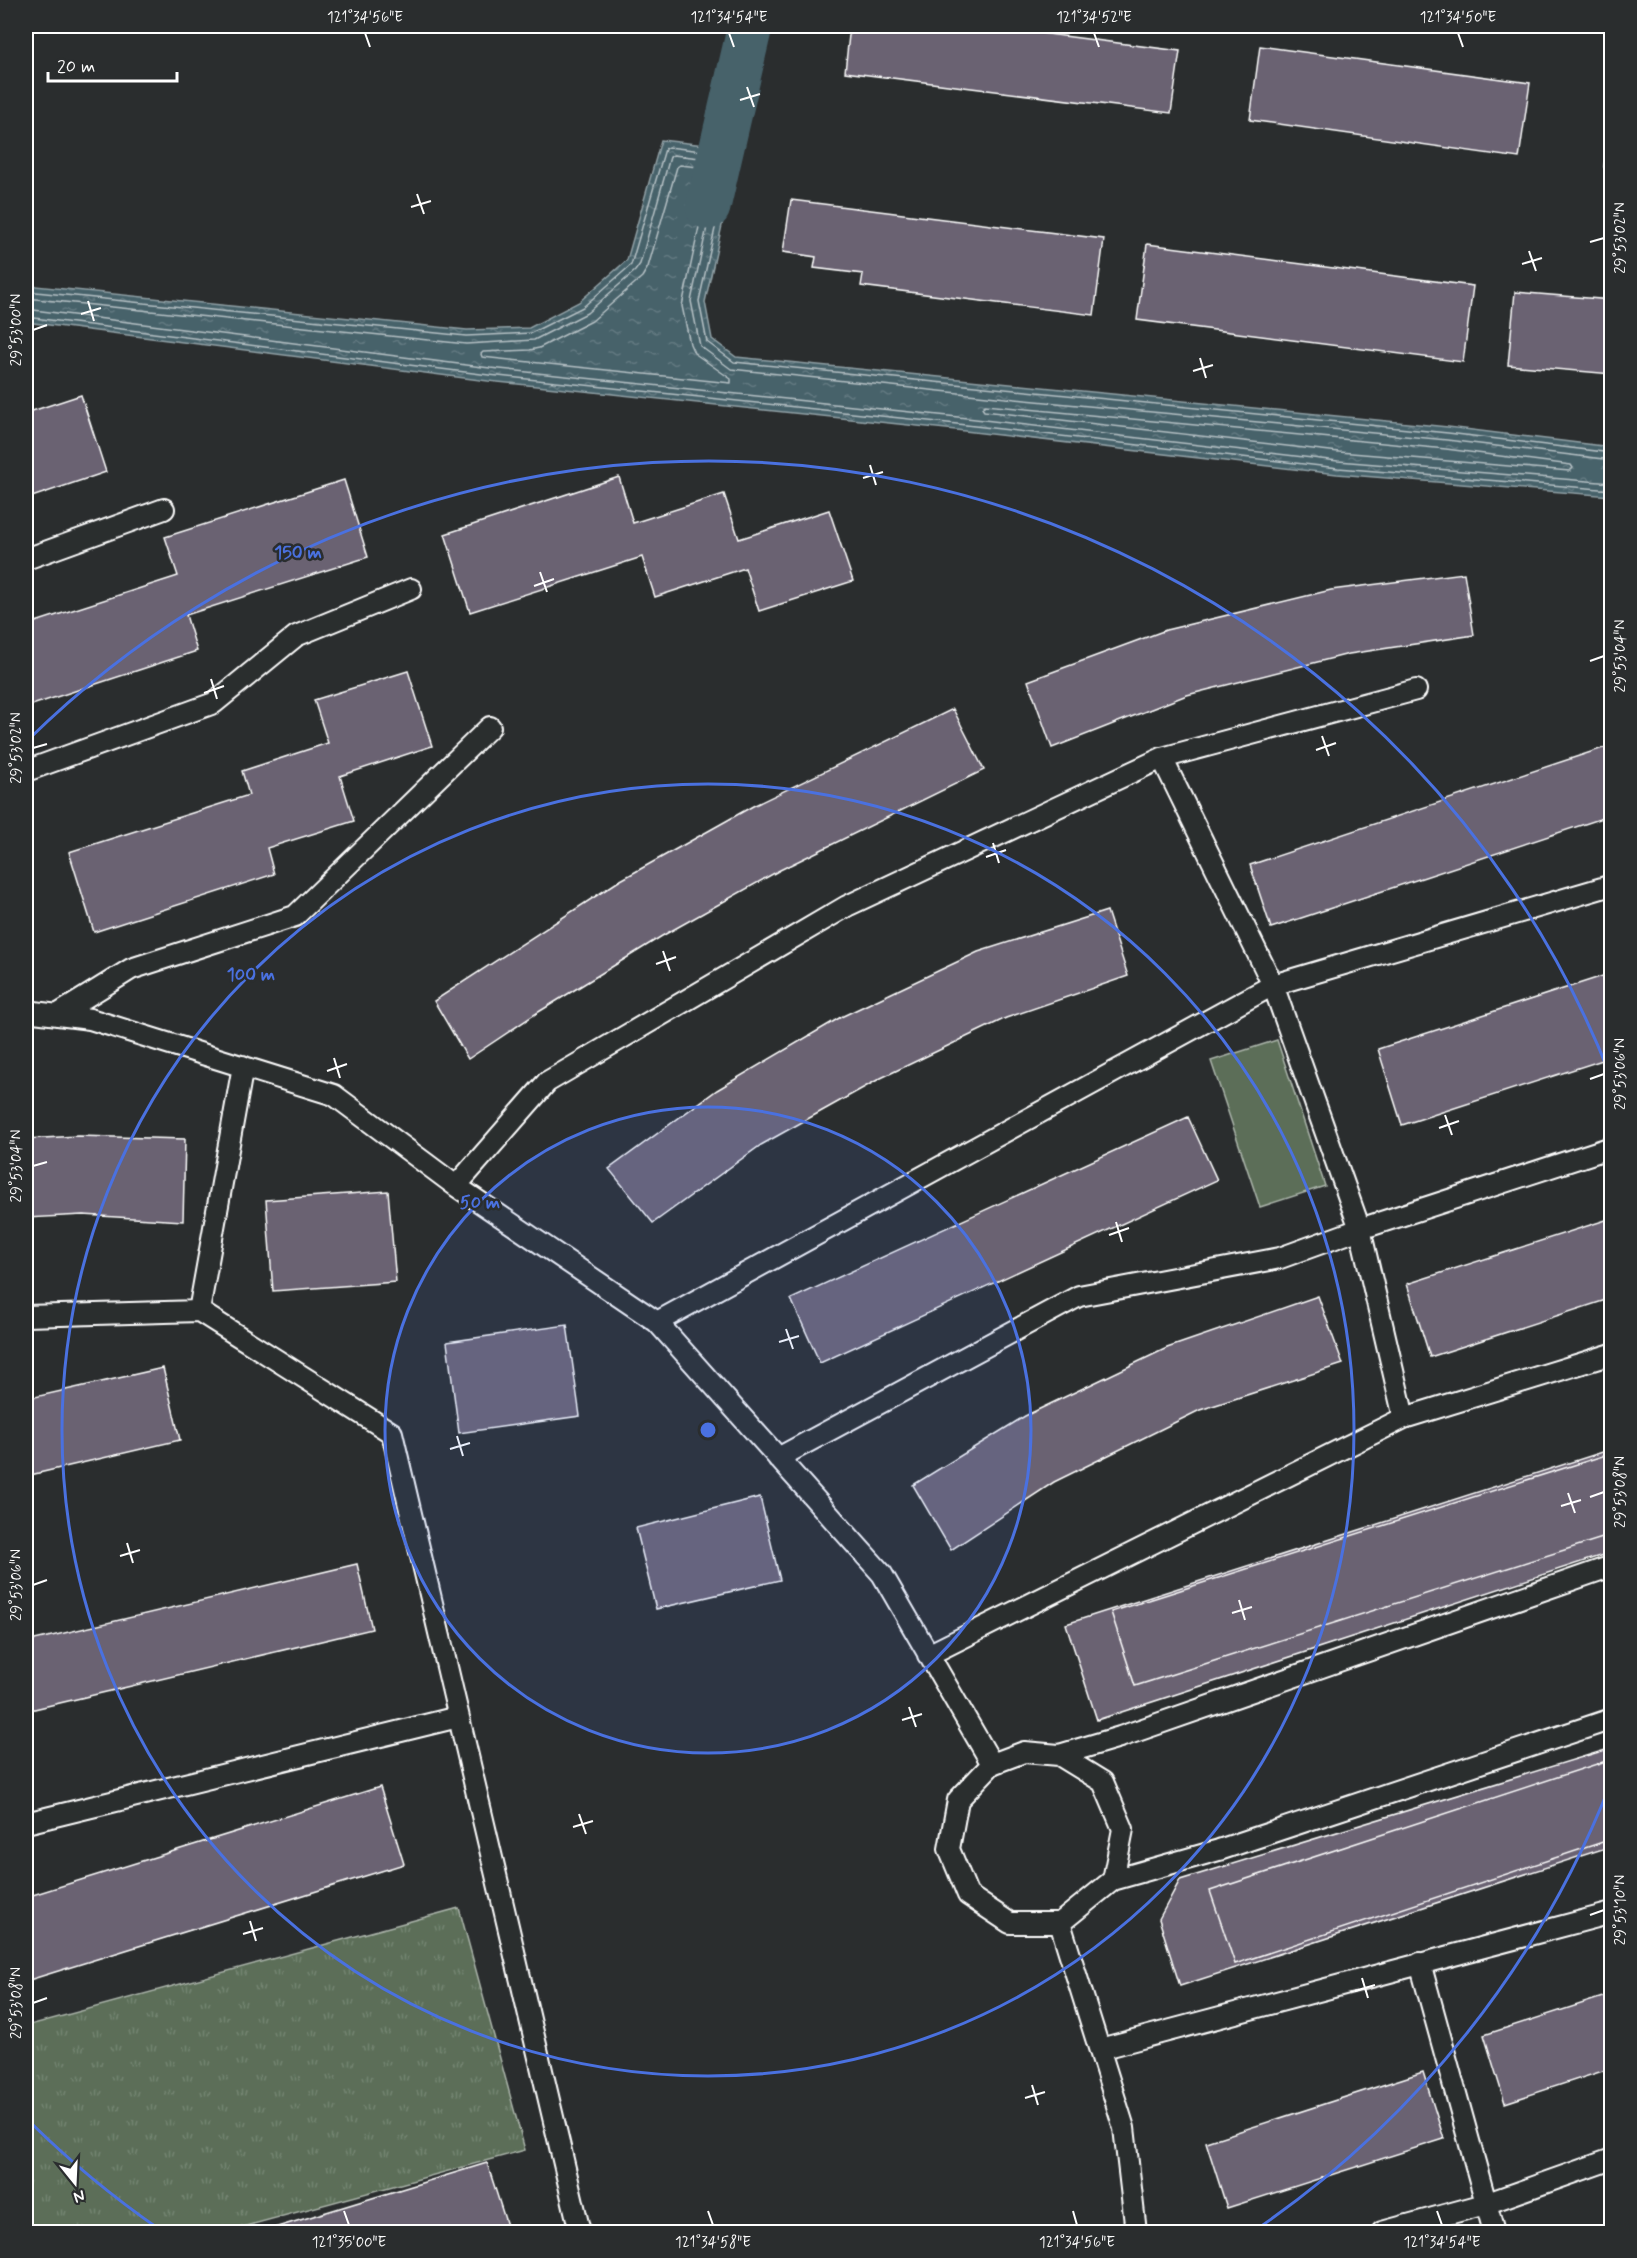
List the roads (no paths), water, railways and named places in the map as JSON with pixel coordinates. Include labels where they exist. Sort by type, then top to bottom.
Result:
[{"type":"lane","points":[[26,559],[164,509]]},
{"type":"lane","points":[[26,771],[214,703],[296,636],[411,589]]},
{"type":"lane","points":[[456,1186],[547,1082],[847,906],[1162,758],[1416,690]]},
{"type":"lane","points":[[57,1015],[131,969],[295,916],[490,727]]},
{"type":"lane","points":[[1162,758],[1274,985],[1360,1229],[1404,1418]]},
{"type":"lane","points":[[657,1322],[1274,985],[1611,885]]},
{"type":"lane","points":[[26,1011],[90,1019],[334,1095],[456,1186],[657,1322],[882,1574],[992,1764]]},
{"type":"lane","points":[[199,1311],[243,1066]]},
{"type":"lane","points":[[778,1458],[1079,1296],[1280,1258],[1360,1229],[1611,1147]]},
{"type":"lane","points":[[26,1316],[199,1311],[392,1433],[580,2232]]},
{"type":"lane","points":[[928,1655],[1404,1418],[1611,1354]]},
{"type":"lane","points":[[1611,1566],[1120,1737],[1059,1755],[1024,1752],[992,1764],[958,1800],[949,1849],[968,1895],[1010,1923],[1060,1923],[1113,1880],[1219,1850],[1611,1719]]},
{"type":"lane","points":[[26,1823],[458,1717]]},
{"type":"lane","points":[[1059,1755],[1103,1782],[1123,1829],[1113,1880]]},
{"type":"lane","points":[[1100,2049],[1611,1913]]},
{"type":"lane","points":[[1060,1923],[1124,2128],[1136,2232]]},
{"type":"lane","points":[[1419,1964],[1494,2232]]},
{"type":"lane","points":[[1382,2232],[1485,2204],[1611,2159]]},
{"type":"water","points":[[661,140],[739,149],[705,302],[712,339],[736,357],[1448,427],[1611,447],[1611,496],[1337,474],[956,430],[488,381],[26,322],[26,285],[467,330],[529,328],[579,302],[627,260]]},
{"type":"waterway","points":[[708,207],[750,26]]}]
